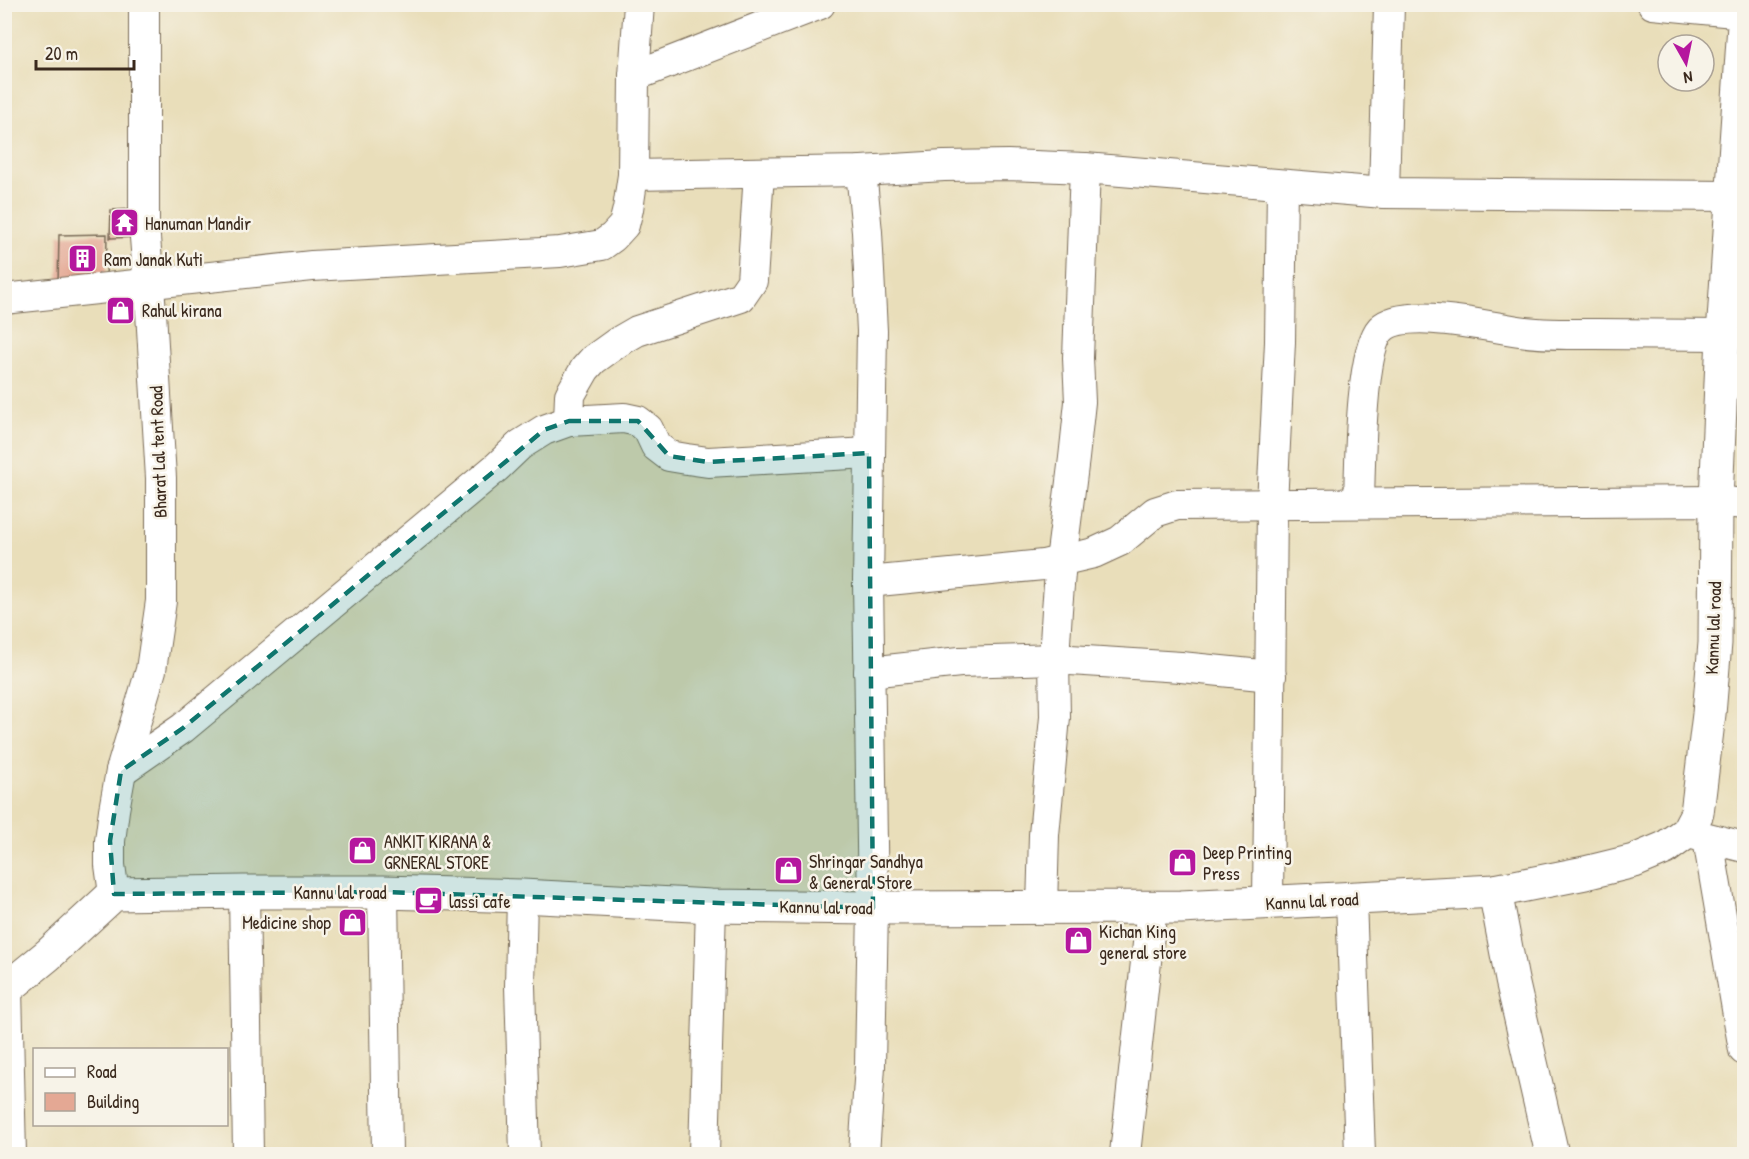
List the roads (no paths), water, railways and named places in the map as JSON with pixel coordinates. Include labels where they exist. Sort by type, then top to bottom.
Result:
[{"type":"street","name":"Bharat Lal tent Road","points":[[114,894],[110,866],[110,841],[114,810],[121,771],[151,670],[160,602],[161,478],[144,225],[144,4]]},
{"type":"street","points":[[4,299],[312,266],[560,252],[602,245],[624,225],[628,209],[633,175],[634,76],[639,4]]},
{"type":"street","points":[[634,76],[819,4]]},
{"type":"street","points":[[1384,193],[1389,4]]},
{"type":"street","points":[[1653,4],[1744,29]]},
{"type":"street","name":"Kannu lal road","points":[[114,894],[244,891],[383,892],[522,896],[711,906],[873,908],[1152,907],[1268,903],[1495,891],[1634,861],[1698,836],[1697,813],[1730,502],[1723,335],[1735,291],[1744,29]]},
{"type":"street","points":[[633,175],[861,171],[1008,165],[1085,168],[1384,193],[1738,197]]},
{"type":"street","points":[[1042,908],[1044,836],[1056,717],[1054,659],[1061,561],[1080,402],[1078,358],[1085,168]]},
{"type":"street","points":[[861,171],[871,300],[868,582],[873,908],[870,1066],[864,1155]]},
{"type":"street","points":[[568,421],[570,395],[585,369],[593,360],[618,342],[637,331],[741,297],[752,281],[759,173]]},
{"type":"street","points":[[1268,903],[1272,504],[1280,342],[1282,185]]},
{"type":"street","points":[[1359,503],[1365,384],[1371,348],[1381,329],[1401,320],[1454,320],[1548,334],[1723,335]]},
{"type":"street","points":[[121,771],[183,728],[497,467],[520,445],[544,430],[568,421],[624,418],[638,421],[648,429],[656,446],[669,456],[708,462],[869,453]]},
{"type":"street","points":[[868,582],[1043,565],[1094,553],[1120,540],[1155,512],[1178,505],[1730,502]]},
{"type":"street","points":[[869,672],[960,662],[1054,659],[1181,667],[1271,676]]},
{"type":"street","points":[[1744,847],[1698,836],[1744,1050]]},
{"type":"street","points":[[244,891],[248,1155]]},
{"type":"street","points":[[1495,891],[1512,980],[1551,1155]]},
{"type":"street","points":[[383,892],[387,1155]]},
{"type":"street","points":[[11,1155],[6,990],[114,894]]},
{"type":"street","points":[[522,896],[520,986],[525,1155]]},
{"type":"street","points":[[1351,899],[1360,1155]]},
{"type":"street","points":[[704,1155],[711,906]]},
{"type":"street","points":[[1125,1155],[1152,907]]},
{"type":"place","name":"Hanuman Mandir","points":[[124,223]]},
{"type":"place","name":"Ram Janak Kuti","points":[[83,259]]},
{"type":"place","name":"Rahul kirana","points":[[121,310]]},
{"type":"place","name":"ANKIT KIRANA & GRNERAL STORE","points":[[363,851]]},
{"type":"place","name":"Deep Printing Press","points":[[1182,862]]},
{"type":"place","name":"Shringar Sandhya & General Store","points":[[788,871]]},
{"type":"place","name":"lassi cafe","points":[[428,901]]},
{"type":"place","name":"Medicine shop","points":[[352,922]]},
{"type":"place","name":"Kichan King general store","points":[[1078,941]]}]
